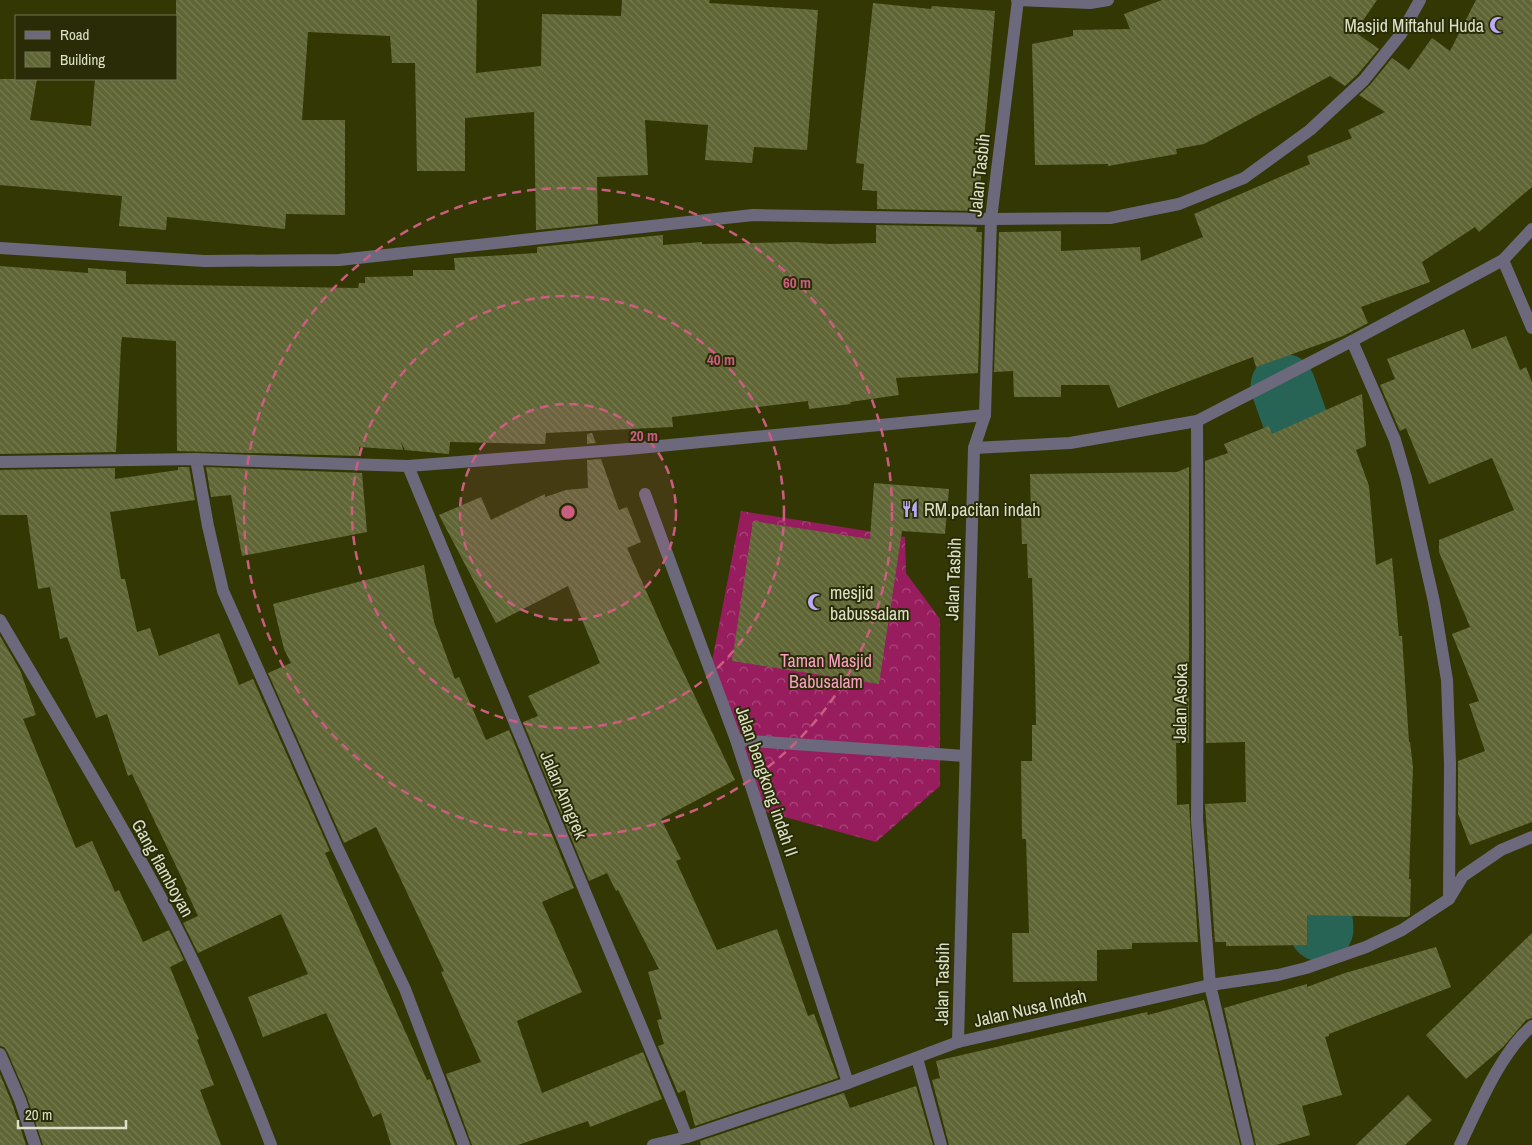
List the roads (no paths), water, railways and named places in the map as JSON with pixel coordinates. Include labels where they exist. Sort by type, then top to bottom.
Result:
[{"type":"street","points":[[1017,0],[1090,4],[1108,0]]},
{"type":"street","name":"Jalan Tasbih","points":[[958,1042],[974,448],[985,415],[991,219],[1017,0]]},
{"type":"street","points":[[0,248],[204,261],[339,260],[753,215],[991,219],[1110,218],[1179,204],[1244,178],[1310,130],[1364,80],[1401,34],[1420,0]]},
{"type":"street","points":[[974,448],[1070,442],[1197,421],[1503,260],[1532,229]]},
{"type":"street","points":[[1503,260],[1532,328]]},
{"type":"street","points":[[1352,341],[1395,440],[1406,478],[1434,602],[1447,680],[1450,764],[1449,899]]},
{"type":"street","points":[[0,462],[196,459],[408,466],[638,448],[985,415]]},
{"type":"street","name":"Jalan Asoka","points":[[1197,421],[1197,820],[1210,986],[1248,1145]]},
{"type":"street","points":[[196,459],[208,526],[223,591],[337,847],[405,989],[464,1145]]},
{"type":"street","name":"Jalan Anngrek","points":[[408,466],[689,1141]]},
{"type":"street","name":"Jalan bengkong indah II","points":[[645,494],[736,740],[848,1083]]},
{"type":"street","name":"Gang flamboyan","points":[[0,620],[158,893],[206,988],[250,1089],[271,1145]]},
{"type":"street","points":[[736,740],[966,756]]},
{"type":"street","points":[[1449,899],[1463,876],[1500,850],[1532,837]]},
{"type":"street","name":"Jalan Nusa Indah","points":[[654,1145],[689,1141],[958,1042],[1210,986],[1306,968],[1366,947],[1402,930],[1449,899]]},
{"type":"street","points":[[1460,1145],[1484,1095],[1505,1059],[1532,1026]]},
{"type":"street","points":[[0,1054],[20,1100],[35,1145]]},
{"type":"street","points":[[917,1058],[941,1145]]},
{"type":"waterway","points":[[1283,386],[1301,436],[1311,510]]},
{"type":"waterway","points":[[1321,825],[1319,906],[1321,929]]},
{"type":"place","name":"Masjid Miftahul Huda","points":[[1498,25]]},
{"type":"place","name":"RM.pacitan indah","points":[[910,509]]},
{"type":"place","name":"mesjid babussalam","points":[[816,602]]},
{"type":"park label","name":"Taman Masjid Babusalam","points":[[826,670]]}]
